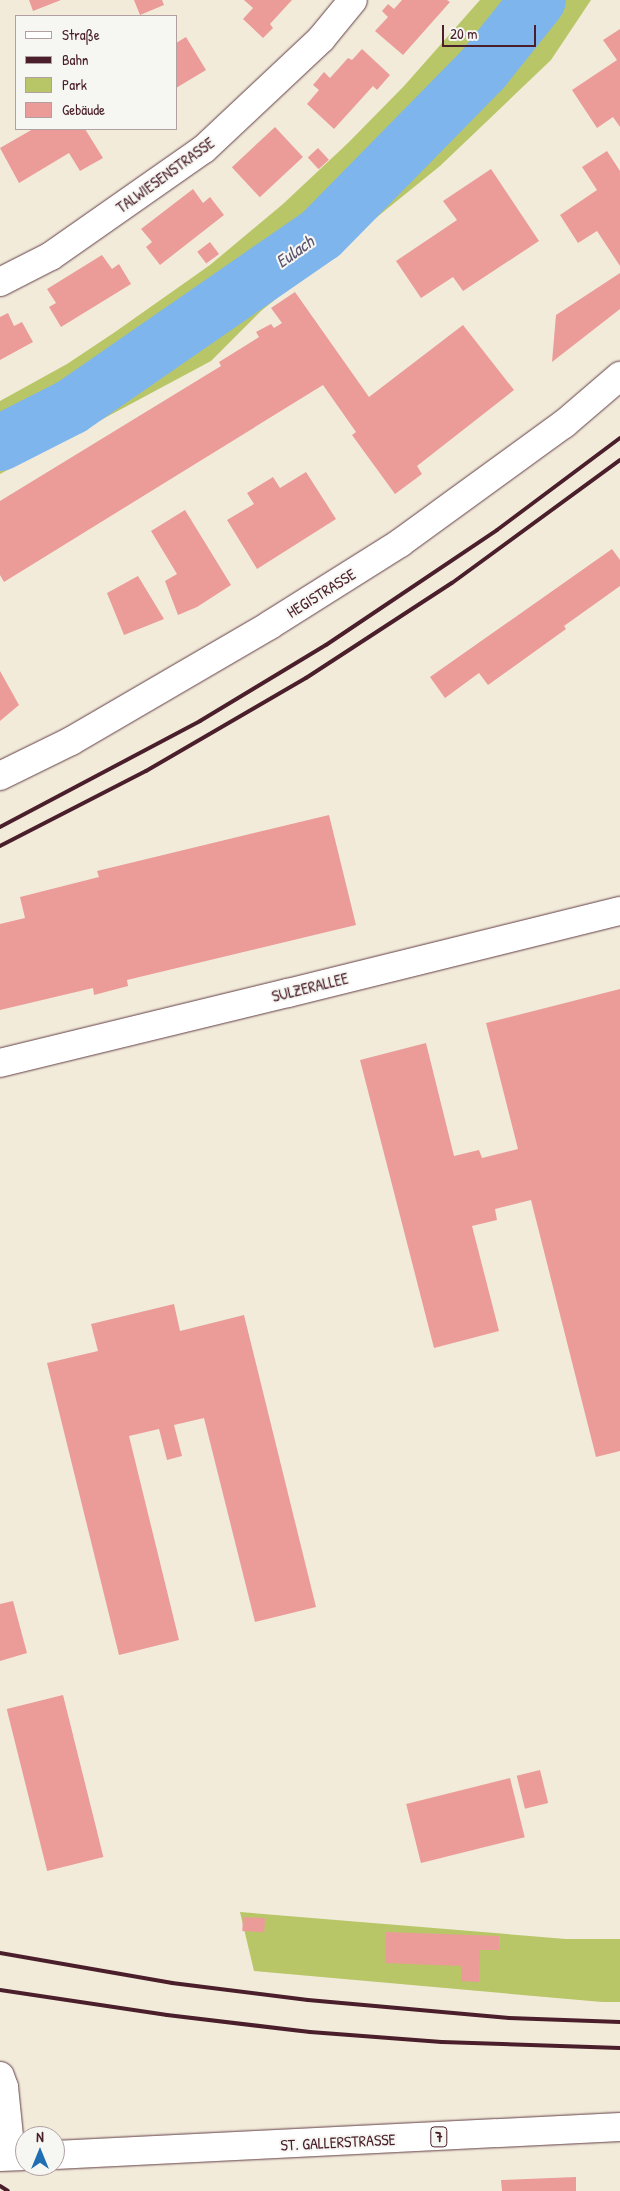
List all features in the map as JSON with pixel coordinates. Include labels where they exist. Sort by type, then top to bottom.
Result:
[{"type":"street","name":"TALWIESENSTRASSE","points":[[0,282],[51,256],[204,149],[321,39],[353,0]]},
{"type":"street","name":"HEGISTRASSE","points":[[0,776],[72,741],[244,640],[400,543],[564,424],[620,376]]},
{"type":"street","name":"SULZERALLEE","points":[[0,1063],[620,911]]},
{"type":"street","points":[[0,2076],[4,2087],[12,2156]]},
{"type":"street","name":"ST. GALLERSTRASSE","points":[[65,2155],[620,2128]]},
{"type":"green space","points":[[480,0],[591,0],[551,60],[440,166],[261,311],[211,361],[0,474],[0,401],[67,364],[210,265],[283,204],[348,143],[404,86]]},
{"type":"green space","points":[[240,1912],[566,1939],[620,1939],[620,2002],[602,2002],[254,1971]]},
{"type":"building","points":[[29,0],[61,0],[33,11]]},
{"type":"building","points":[[134,0],[162,0],[164,5],[140,15]]},
{"type":"building","points":[[244,0],[292,0],[270,24],[273,28],[263,38],[243,19],[253,8]]},
{"type":"building","points":[[402,0],[447,0],[450,2],[403,55],[375,31],[388,17],[382,11],[388,4],[394,9]]},
{"type":"building","points":[[620,29],[620,127],[613,117],[597,128],[572,90],[617,60],[603,40]]},
{"type":"building","points":[[186,37],[206,70],[178,87],[178,42]]},
{"type":"building","points":[[362,49],[390,75],[377,90],[373,86],[334,129],[307,104],[319,90],[313,85],[324,72],[330,78],[348,58],[352,60]]},
{"type":"building","points":[[275,127],[303,157],[260,197],[232,167]]},
{"type":"building","points":[[31,130],[86,130],[103,158],[80,171],[69,153],[19,183],[0,148]]},
{"type":"building","points":[[318,148],[329,160],[319,169],[308,158]]},
{"type":"building","points":[[607,151],[620,171],[620,266],[597,231],[578,243],[560,215],[597,190],[582,167]]},
{"type":"building","points":[[491,169],[539,241],[463,291],[453,277],[421,298],[396,261],[457,220],[443,201]]},
{"type":"building","points":[[193,189],[203,203],[210,197],[224,215],[160,265],[146,247],[152,242],[141,229]]},
{"type":"building","points":[[210,242],[219,254],[206,264],[197,252]]},
{"type":"building","points":[[102,255],[112,269],[119,264],[131,284],[61,327],[49,307],[56,303],[47,289]]},
{"type":"building","points":[[620,273],[620,309],[552,362],[556,315]]},
{"type":"building","points":[[295,292],[369,397],[463,325],[514,390],[417,466],[422,474],[395,494],[352,435],[356,432],[323,385],[4,582],[0,575],[0,501],[221,366],[219,362],[259,337],[256,332],[271,324],[274,328],[282,323],[271,308]]},
{"type":"building","points":[[8,313],[14,326],[22,322],[33,342],[0,360],[0,317]]},
{"type":"building","points":[[306,472],[336,519],[257,569],[227,520],[254,504],[247,493],[273,477],[280,488]]},
{"type":"building","points":[[185,510],[231,585],[197,607],[178,615],[165,581],[177,574],[151,531]]},
{"type":"building","points":[[612,549],[620,560],[620,586],[564,626],[566,629],[488,685],[479,673],[445,698],[430,677]]},
{"type":"building","points":[[138,576],[164,619],[124,635],[107,593]]},
{"type":"building","points":[[0,671],[19,705],[0,721]]},
{"type":"building","points":[[329,815],[356,925],[127,980],[128,986],[94,995],[93,988],[0,1010],[0,924],[25,918],[20,897],[99,877],[97,871]]},
{"type":"building","points":[[620,989],[620,1451],[596,1457],[531,1200],[495,1209],[497,1220],[472,1226],[499,1331],[434,1348],[360,1060],[426,1043],[454,1156],[479,1150],[482,1158],[518,1149],[486,1023]]},
{"type":"building","points":[[174,1304],[180,1331],[244,1315],[316,1607],[255,1622],[204,1418],[174,1425],[182,1456],[167,1460],[159,1429],[129,1436],[179,1640],[119,1655],[47,1363],[98,1351],[91,1324]]},
{"type":"building","points":[[13,1601],[27,1653],[0,1661],[0,1604]]},
{"type":"building","points":[[63,1695],[103,1857],[47,1871],[7,1709]]},
{"type":"building","points":[[540,1770],[548,1803],[525,1809],[517,1776]]},
{"type":"building","points":[[510,1778],[525,1837],[421,1863],[406,1804]]},
{"type":"building","points":[[243,1917],[265,1918],[264,1932],[242,1931]]},
{"type":"building","points":[[386,1932],[499,1936],[499,1950],[480,1950],[479,1982],[461,1981],[461,1966],[385,1963]]},
{"type":"building","points":[[576,2177],[576,2191],[502,2191],[501,2180]]},
{"type":"waterway","name":"Eulach","points":[[0,443],[71,407],[321,234],[483,69],[538,0]]},
{"type":"railway","points":[[0,827],[200,721],[326,645],[497,530],[620,438]]},
{"type":"railway","points":[[0,846],[146,771],[306,678],[452,583],[620,460]]},
{"type":"railway","points":[[0,1953],[172,1983],[308,2000],[509,2018],[620,2022]]},
{"type":"railway","points":[[0,1990],[167,2015],[310,2032],[442,2042],[620,2048]]},
{"type":"railway","points":[[0,2186],[8,2191]]}]
